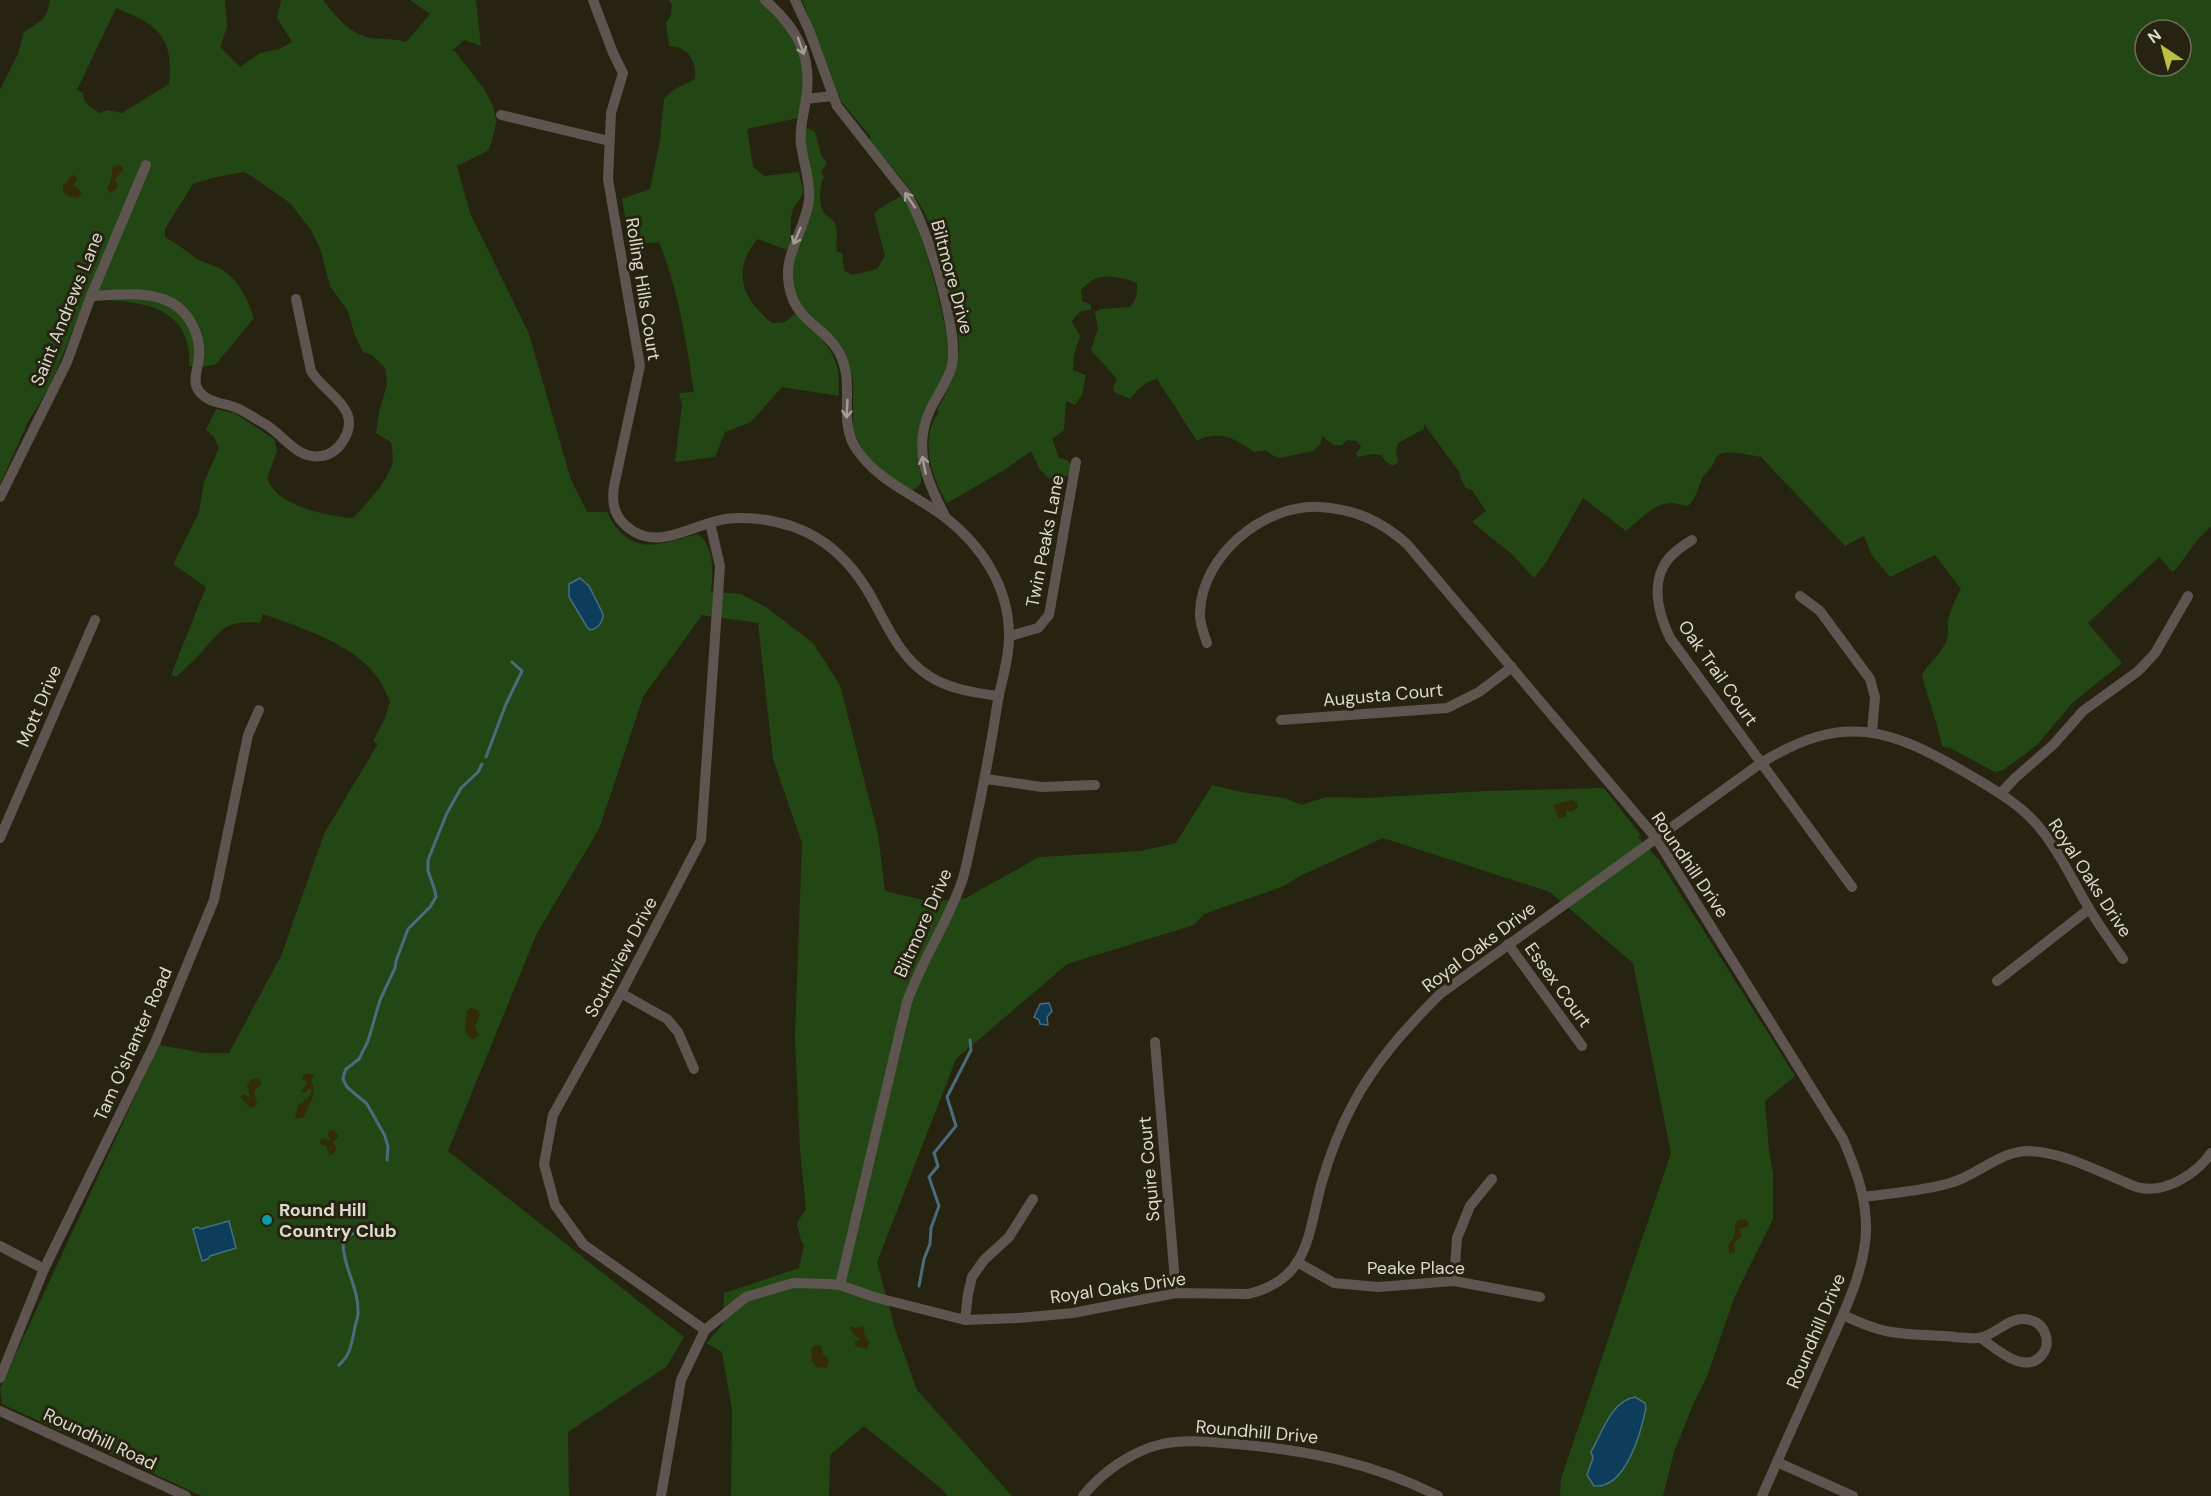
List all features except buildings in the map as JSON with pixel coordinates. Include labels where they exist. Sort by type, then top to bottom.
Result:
[{"type":"street","name":"Rolling Hills Court","points":[[593,0],[612,53],[623,73],[611,113],[608,179],[640,366],[612,500],[615,512],[620,520],[637,535],[645,538],[668,537],[727,519],[772,521],[815,536],[833,549],[851,567],[866,588],[903,652],[914,665],[944,685],[999,696]]},
{"type":"street","name":"Biltmore Drive","points":[[765,0],[778,11],[798,37],[807,72],[801,143],[810,196],[787,267],[792,297],[801,314],[827,337],[839,353],[846,369],[849,384],[847,424],[856,449],[868,464],[899,490],[946,518],[977,547],[1001,587],[1010,636],[986,779],[963,877],[914,981],[907,1002],[840,1285]]},
{"type":"street","name":"Biltmore Drive","points":[[795,0],[809,30],[832,96],[857,133],[915,207],[926,232],[951,328],[953,350],[952,365],[928,416],[922,438],[922,455],[930,487],[946,518]]},
{"type":"street","points":[[806,99],[832,96]]},
{"type":"street","points":[[501,115],[609,141]]},
{"type":"street","name":"Saint Andrews Lane","points":[[0,497],[67,362],[91,296],[146,165]]},
{"type":"street","points":[[91,296],[135,294],[156,297],[172,303],[183,312],[194,328],[199,344],[195,383],[202,394],[211,401],[239,408],[270,427],[301,453],[312,458],[326,456],[339,447],[349,433],[350,421],[346,409],[316,380],[311,371],[296,299]]},
{"type":"street","name":"Twin Peaks Lane","points":[[1010,636],[1038,628],[1049,615],[1077,462]]},
{"type":"street","name":"Roundhill Drive","points":[[1207,643],[1200,620],[1201,601],[1206,584],[1224,553],[1240,537],[1267,519],[1287,511],[1318,507],[1358,513],[1376,520],[1407,544],[1656,838],[1843,1139],[1864,1197],[1865,1247],[1860,1269],[1843,1314],[1762,1496]]},
{"type":"street","name":"Southview Drive","points":[[705,1330],[584,1244],[555,1204],[544,1164],[554,1115],[701,840],[720,566],[710,523]]},
{"type":"street","name":"Oak Trail Court","points":[[1692,540],[1669,558],[1662,569],[1658,585],[1661,621],[1670,638],[1852,887]]},
{"type":"street","points":[[1800,596],[1820,611],[1870,679],[1875,697],[1872,732]]},
{"type":"street","points":[[2001,793],[2053,746],[2083,711],[2146,663],[2155,653],[2188,596]]},
{"type":"street","name":"Mott Drive","points":[[0,838],[95,620]]},
{"type":"street","name":"Augusta Court","points":[[1281,720],[1447,708],[1479,692],[1512,667]]},
{"type":"street","name":"Tam O'shanter Road","points":[[0,1378],[44,1269],[154,1043],[214,900],[248,735],[259,710]]},
{"type":"street","name":"Royal Oaks Drive","points":[[661,1496],[681,1380],[705,1330],[746,1297],[793,1283],[840,1285],[874,1297],[965,1320],[1073,1313],[1176,1293],[1248,1294],[1260,1291],[1279,1281],[1305,1252],[1334,1145],[1370,1073],[1405,1029],[1440,994],[1786,747],[1820,735],[1872,732],[1914,744],[2001,793],[2043,831],[2067,868],[2089,909],[2123,959]]},
{"type":"street","points":[[986,779],[1042,787],[1095,785]]},
{"type":"street","points":[[1997,981],[2089,909]]},
{"type":"street","name":"Essex Court","points":[[1508,944],[1582,1046]]},
{"type":"street","points":[[621,993],[667,1019],[678,1032],[694,1069]]},
{"type":"street","name":"Squire Court","points":[[1155,1042],[1176,1293]]},
{"type":"street","points":[[1864,1197],[1951,1183],[1996,1160],[2030,1151],[2061,1156],[2142,1189],[2165,1186],[2182,1180],[2211,1153]]},
{"type":"street","points":[[1454,1281],[1458,1238],[1470,1206],[1492,1179]]},
{"type":"street","points":[[965,1320],[972,1277],[984,1260],[1009,1237],[1032,1199]]},
{"type":"street","points":[[0,1246],[44,1269]]},
{"type":"street","name":"Peake Place","points":[[1297,1263],[1334,1283],[1378,1287],[1454,1281],[1540,1297]]},
{"type":"street","points":[[1843,1314],[1885,1331],[1981,1338],[2007,1356],[2022,1363],[2034,1362],[2038,1359],[2047,1344],[2041,1327],[2024,1319],[2013,1321],[1981,1338]]},
{"type":"street","name":"Roundhill Road","points":[[0,1411],[186,1496]]},
{"type":"street","name":"Roundhill Drive","points":[[1083,1496],[1102,1476],[1132,1455],[1162,1444],[1192,1441],[1273,1447],[1322,1454],[1364,1465],[1438,1496]]},
{"type":"street","points":[[1777,1462],[1852,1496]]},
{"type":"green space","name":"Round Hill Country Club","points":[[50,0],[225,0],[227,27],[220,47],[240,67],[260,53],[279,49],[292,42],[277,18],[281,0],[323,0],[351,30],[368,37],[406,42],[430,14],[410,0],[476,0],[481,46],[464,40],[452,51],[455,51],[485,91],[494,109],[496,122],[489,150],[457,166],[470,213],[529,334],[571,480],[587,512],[607,512],[616,527],[635,542],[658,544],[697,534],[707,545],[712,560],[711,592],[741,594],[766,607],[813,643],[840,685],[878,834],[885,891],[932,902],[966,898],[1039,857],[1141,851],[1176,843],[1212,785],[1241,792],[1285,798],[1302,805],[1326,797],[1366,798],[1486,791],[1604,788],[1640,834],[1639,838],[1659,860],[1795,1076],[1765,1101],[1773,1173],[1773,1219],[1734,1298],[1708,1374],[1674,1452],[1663,1496],[1560,1496],[1561,1479],[1671,1153],[1633,963],[1550,892],[1383,838],[1300,876],[1284,886],[1204,914],[1194,925],[1067,964],[956,1059],[877,1262],[895,1329],[917,1390],[1012,1496],[947,1496],[942,1489],[864,1426],[830,1455],[829,1496],[731,1496],[732,1410],[722,1352],[706,1343],[723,1324],[724,1293],[799,1268],[804,1245],[797,1225],[806,1210],[800,1150],[795,1037],[802,843],[773,759],[758,623],[702,615],[643,697],[599,829],[537,933],[448,1151],[684,1337],[666,1367],[568,1432],[569,1496],[202,1496],[2,1404],[0,1388],[159,1045],[204,1053],[229,1053],[281,956],[324,834],[378,744],[373,741],[385,718],[390,702],[377,676],[352,653],[323,637],[263,614],[260,623],[239,623],[225,628],[176,677],[171,675],[206,587],[173,564],[199,512],[204,482],[219,448],[214,437],[206,430],[216,409],[234,413],[274,439],[277,451],[267,478],[274,490],[300,507],[334,516],[353,518],[381,485],[393,462],[391,442],[376,433],[387,385],[385,368],[372,355],[363,352],[355,336],[348,311],[330,286],[321,251],[311,230],[290,203],[253,177],[244,172],[193,184],[165,229],[165,237],[197,259],[219,268],[231,277],[249,303],[254,318],[216,364],[203,367],[189,366],[187,341],[176,322],[168,315],[147,306],[87,296],[49,388],[29,420],[0,484],[0,90],[18,54],[24,32],[42,20]],"holes":[[[116,8],[142,20],[160,34],[169,54],[169,84],[122,113],[107,110],[99,113],[88,105],[83,93],[77,90]]]},
{"type":"green space","points":[[669,0],[760,0],[785,26],[797,46],[805,80],[798,118],[747,129],[753,167],[764,176],[799,172],[802,194],[793,210],[787,250],[757,239],[746,257],[743,279],[748,296],[758,310],[772,323],[785,322],[796,313],[821,338],[831,352],[837,367],[839,396],[782,387],[751,422],[725,432],[715,457],[675,462],[682,405],[679,393],[694,392],[681,316],[672,279],[659,242],[630,245],[622,199],[650,189],[660,140],[664,99],[673,90],[695,79],[693,61],[690,56],[681,49],[669,46],[666,22],[671,16],[672,5]]},
{"type":"green space","points":[[802,0],[2211,0],[2211,527],[2200,537],[2173,572],[2159,557],[2088,623],[2122,663],[2072,703],[2037,745],[2003,770],[1995,772],[1942,746],[1924,684],[1922,675],[1948,637],[1949,616],[1961,589],[1935,555],[1890,577],[1871,554],[1864,536],[1845,546],[1761,457],[1728,452],[1717,457],[1688,506],[1673,503],[1660,505],[1626,531],[1583,498],[1547,561],[1534,578],[1514,556],[1472,522],[1486,511],[1472,490],[1466,488],[1460,473],[1424,424],[1424,429],[1398,443],[1396,450],[1398,462],[1393,466],[1381,455],[1358,457],[1356,453],[1361,447],[1357,441],[1347,440],[1342,445],[1334,445],[1322,436],[1320,445],[1313,451],[1279,458],[1267,451],[1254,452],[1227,437],[1212,436],[1197,441],[1157,379],[1142,386],[1130,399],[1114,392],[1113,387],[1117,379],[1091,350],[1098,328],[1095,312],[1101,309],[1130,307],[1136,296],[1137,283],[1128,280],[1101,277],[1090,282],[1081,290],[1082,301],[1091,305],[1091,310],[1080,313],[1072,322],[1080,336],[1074,355],[1073,370],[1086,375],[1082,395],[1075,405],[1066,401],[1064,430],[1052,439],[1059,458],[1071,464],[1071,473],[1060,478],[1048,478],[1039,468],[1031,451],[1004,470],[947,503],[932,469],[929,446],[933,423],[939,412],[937,410],[955,372],[959,341],[957,326],[925,213],[903,181],[870,141],[870,136],[841,101]]},
{"type":"green space","points":[[804,126],[815,132],[821,155],[827,163],[821,172],[824,177],[820,201],[825,214],[835,224],[837,252],[842,253],[844,270],[852,275],[877,269],[885,256],[874,214],[901,196],[916,222],[928,259],[945,325],[948,353],[943,379],[919,455],[920,484],[911,490],[888,476],[864,453],[853,431],[853,381],[847,357],[842,346],[797,302],[791,273],[800,240],[810,217]]},
{"type":"sand","points":[[123,166],[123,170],[115,179],[117,189],[110,193],[107,189],[112,177],[112,168]]},
{"type":"sand","points":[[72,175],[76,176],[77,180],[73,186],[82,194],[77,198],[70,197],[63,192],[63,186]]},
{"type":"sand","points":[[1572,800],[1577,803],[1578,807],[1571,812],[1566,810],[1566,816],[1559,819],[1553,805]]},
{"type":"sand","points":[[471,1008],[478,1010],[480,1015],[475,1026],[479,1035],[473,1040],[467,1034],[465,1027],[467,1011]]},
{"type":"sand","points":[[309,1073],[314,1075],[311,1081],[313,1095],[304,1117],[298,1119],[295,1117],[298,1105],[307,1099],[312,1091],[310,1088],[304,1093],[301,1091],[308,1082],[302,1079],[302,1076]]},
{"type":"sand","points":[[258,1078],[262,1084],[254,1091],[257,1103],[253,1108],[249,1107],[240,1097],[244,1094],[250,1098],[247,1086],[252,1079]]},
{"type":"sand","points":[[330,1130],[334,1130],[339,1136],[333,1142],[335,1152],[330,1155],[326,1146],[321,1145],[320,1141],[322,1138],[330,1141],[328,1134]]},
{"type":"sand","points":[[1746,1219],[1749,1224],[1739,1229],[1742,1236],[1734,1242],[1735,1253],[1729,1254],[1728,1246],[1735,1234],[1735,1224],[1739,1220]]},
{"type":"sand","points":[[852,1326],[856,1328],[863,1326],[865,1336],[870,1342],[867,1349],[855,1346],[855,1341],[861,1340],[852,1333],[850,1328]]},
{"type":"sand","points":[[815,1345],[821,1346],[823,1354],[829,1361],[825,1368],[816,1367],[812,1360],[811,1349]]},
{"type":"water","points":[[580,578],[589,586],[603,614],[600,625],[590,630],[569,597],[569,584]]},
{"type":"water","points":[[1049,1003],[1052,1011],[1047,1017],[1048,1025],[1040,1024],[1039,1020],[1034,1017],[1040,1004]]},
{"type":"water","points":[[229,1221],[236,1248],[210,1256],[202,1261],[193,1229]]},
{"type":"water","points":[[1635,1397],[1645,1403],[1646,1408],[1636,1444],[1623,1469],[1615,1478],[1605,1484],[1594,1486],[1587,1475],[1593,1458],[1591,1452],[1613,1411]]},
{"type":"waterway","points":[[486,757],[506,704],[522,671],[512,662]]},
{"type":"waterway","points":[[387,1160],[388,1147],[385,1136],[367,1104],[347,1087],[343,1079],[344,1074],[346,1069],[359,1059],[368,1041],[380,1000],[395,968],[408,929],[430,907],[436,897],[428,871],[428,860],[447,813],[461,788],[478,772],[482,764]]},
{"type":"waterway","points":[[919,1286],[924,1259],[930,1244],[931,1228],[939,1206],[929,1177],[938,1166],[934,1153],[956,1126],[947,1097],[971,1050],[970,1040]]},
{"type":"waterway","points":[[339,1365],[350,1348],[358,1313],[358,1303],[345,1259],[343,1240],[357,1231]]},
{"type":"place","name":"Round Hill Country Club","points":[[267,1220]]}]
